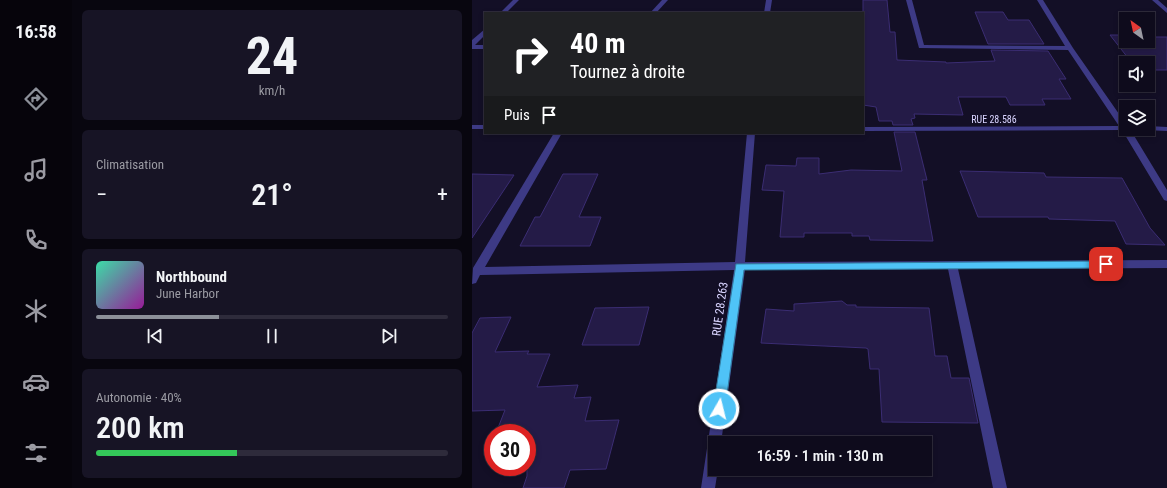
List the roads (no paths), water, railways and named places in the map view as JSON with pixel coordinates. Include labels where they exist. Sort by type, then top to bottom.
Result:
[{"type":"street","points":[[504,12],[516,0]]},
{"type":"street","points":[[654,12],[665,0]]},
{"type":"street","points":[[767,12],[769,0]]},
{"type":"street","points":[[909,0],[921,47],[1070,48]]},
{"type":"street","points":[[1040,0],[1070,48],[1119,118]]},
{"type":"street","points":[[1155,0],[1167,11]]},
{"type":"street","points":[[472,45],[484,32]]},
{"type":"street","points":[[472,45],[484,47]]},
{"type":"street","points":[[472,128],[484,127]]},
{"type":"street","name":"RUE 28.586","points":[[864,129],[1119,128]]},
{"type":"street","points":[[1155,128],[1167,129]]},
{"type":"street","points":[[475,275],[557,134]]},
{"type":"street","name":"RUE 28.263","points":[[708,488],[740,266],[751,134]]},
{"type":"street","points":[[1131,136],[1167,198]]},
{"type":"street","points":[[475,275],[740,266],[1167,264]]},
{"type":"street","points":[[952,265],[1000,488]]}]
